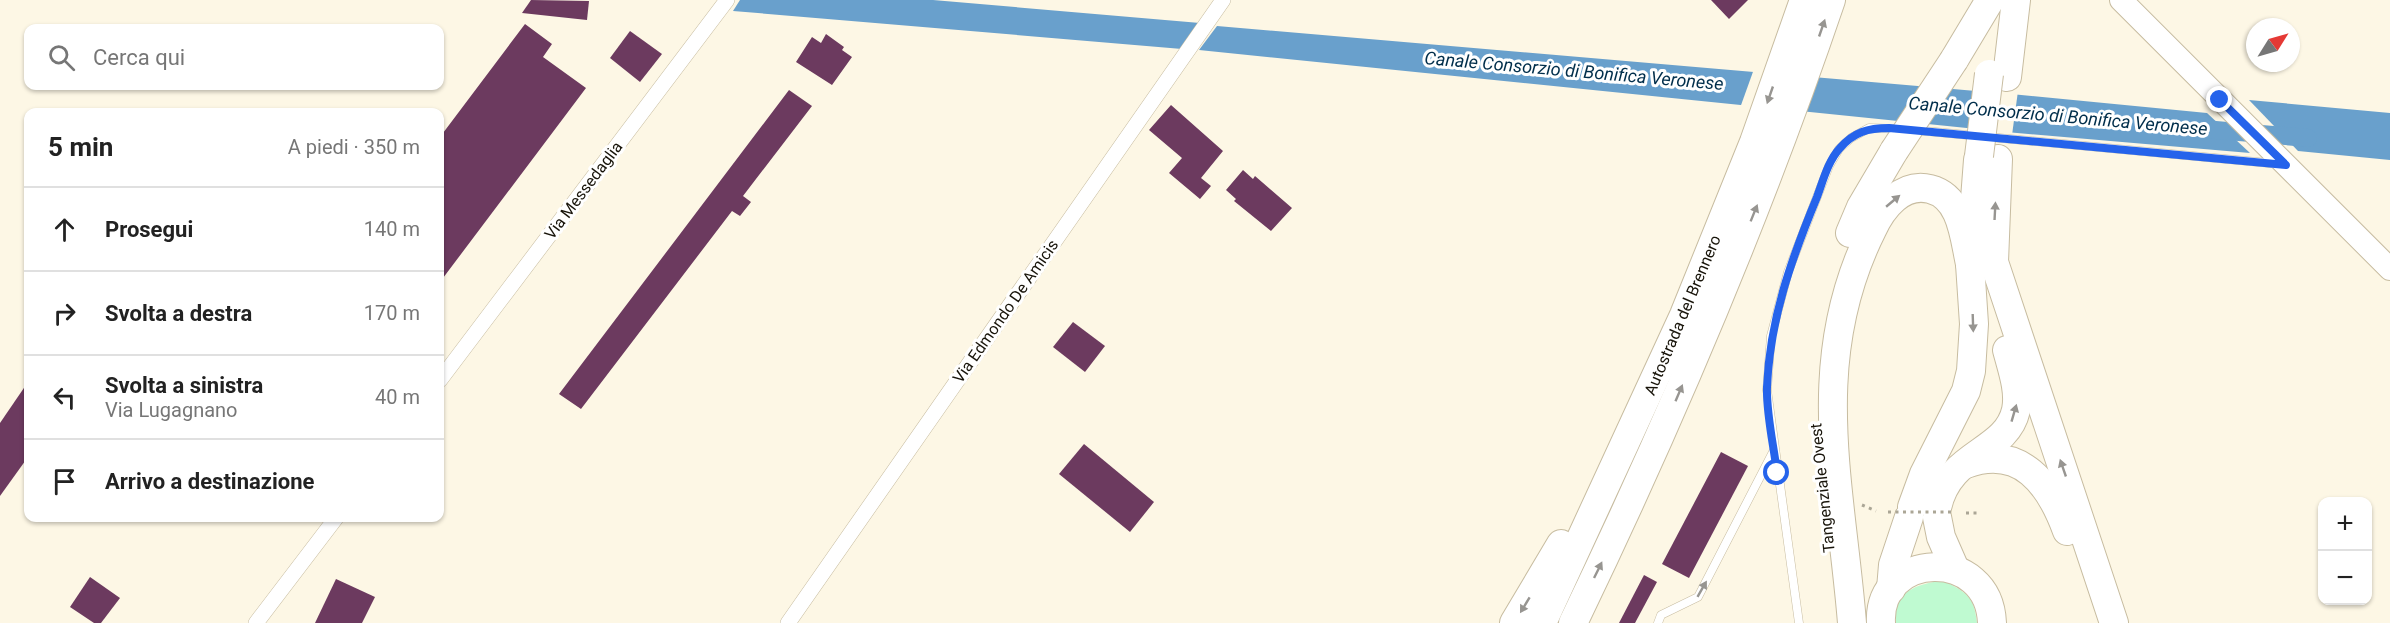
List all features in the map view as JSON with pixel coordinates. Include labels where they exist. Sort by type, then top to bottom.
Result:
[{"type":"highway","name":"Autostrada del Brennero","points":[[1800,52],[1804,0]]},
{"type":"highway","name":"Autostrada del Brennero","points":[[1573,623],[1640,485],[1714,312],[1766,146],[1800,52],[1831,0]]},
{"type":"highway","name":"Tangenziale Ovest","points":[[1836,623],[1816,461],[1815,376],[1821,331],[1845,245],[1862,207],[1894,151],[1954,60],[1990,0]]},
{"type":"highway","points":[[1955,569],[1941,537],[1923,512],[1924,474],[1966,391],[1971,371],[1982,263],[1988,158],[1998,75],[1999,0]]},
{"type":"highway","points":[[1998,75],[2016,0]]},
{"type":"highway","name":"Autostrada del Brennero","points":[[1542,623],[1684,315],[1766,146]]},
{"type":"highway","points":[[1852,623],[1832,437],[1832,394],[1839,324],[1856,268],[1879,214],[1888,203],[1911,189],[1924,188],[1935,190],[1954,206],[1982,263],[2114,623]]},
{"type":"highway","points":[[1891,589],[1896,554],[1923,512],[1959,467],[1999,438],[2013,420],[2017,396],[1982,263]]},
{"type":"highway","points":[[1514,623],[1593,486],[1627,412],[1684,315]]},
{"type":"highway","points":[[1959,467],[1981,458],[2009,459],[2035,475],[2047,488],[2065,525],[2098,623]]},
{"type":"highway","points":[[1881,623],[1884,602],[1891,589],[1900,579],[1913,571],[1926,567],[1955,569],[1967,576],[1983,592],[1990,609],[1992,623]]},
{"type":"main road","points":[[2121,0],[2390,269]]},
{"type":"street","name":"Via Messedaglia","points":[[444,375],[727,0]]},
{"type":"street","name":"Via Edmondo De Amicis","points":[[788,623],[1223,0]]},
{"type":"street","points":[[256,623],[333,522]]},
{"type":"lane","points":[[1799,623],[1767,390],[1771,336],[1788,272],[1825,176],[1839,149],[1851,138],[1869,128],[1889,128],[2283,161]]},
{"type":"lane","points":[[1658,623],[1661,615],[1698,597],[1774,449]]},
{"type":"path","points":[[1863,506],[1876,511]]},
{"type":"path","points":[[1966,513],[1977,513]]},
{"type":"green space","points":[[1943,580],[1958,588],[1971,601],[1977,623],[1896,623],[1898,603],[1903,596],[1916,587]]},
{"type":"water","points":[[740,0],[933,0],[1200,23],[1182,49],[733,11]]},
{"type":"water","points":[[1217,26],[2207,113],[2250,153],[2006,132],[1199,50]]},
{"type":"water","points":[[2249,100],[2390,113],[2390,160],[2298,151]]},
{"type":"pier","points":[[1754,69],[1816,74],[1802,114],[1740,108]]},
{"type":"pier","points":[[1979,88],[2018,91],[2012,135],[1974,132]]},
{"type":"building","points":[[531,0],[589,1],[587,20],[522,13]]},
{"type":"building","points":[[1711,0],[1748,0],[1729,19]]},
{"type":"building","points":[[525,24],[552,44],[543,57],[586,88],[444,277],[444,132]]},
{"type":"building","points":[[630,31],[662,54],[640,82],[610,58]]},
{"type":"building","points":[[826,34],[844,47],[842,50],[852,57],[832,85],[796,62],[812,37],[821,43]]},
{"type":"building","points":[[789,90],[812,106],[743,196],[751,202],[740,216],[732,211],[581,409],[559,394]]},
{"type":"building","points":[[1171,105],[1223,151],[1201,178],[1211,186],[1200,199],[1169,173],[1182,158],[1149,130]]},
{"type":"building","points":[[1243,170],[1253,179],[1255,176],[1292,208],[1271,231],[1234,201],[1236,199],[1226,190]]},
{"type":"building","points":[[1073,322],[1105,346],[1085,372],[1053,347]]},
{"type":"building","points":[[24,388],[24,463],[0,496],[0,423]]},
{"type":"building","points":[[1084,444],[1154,502],[1130,532],[1059,474]]},
{"type":"building","points":[[1721,452],[1748,466],[1689,578],[1662,564]]},
{"type":"building","points":[[1644,575],[1657,582],[1635,623],[1619,623]]},
{"type":"building","points":[[90,577],[120,598],[101,623],[94,623],[70,607]]},
{"type":"building","points":[[336,579],[375,597],[362,623],[315,623]]},
{"type":"waterway","name":"Canale Consorzio di Bonifica Veronese","points":[[2204,129],[2308,138]]},
{"type":"route","points":[[1777,473],[1767,390],[1771,336],[1788,272],[1829,166],[1839,149],[1851,138],[1869,128],[1889,128],[2286,165],[2220,100]]}]
